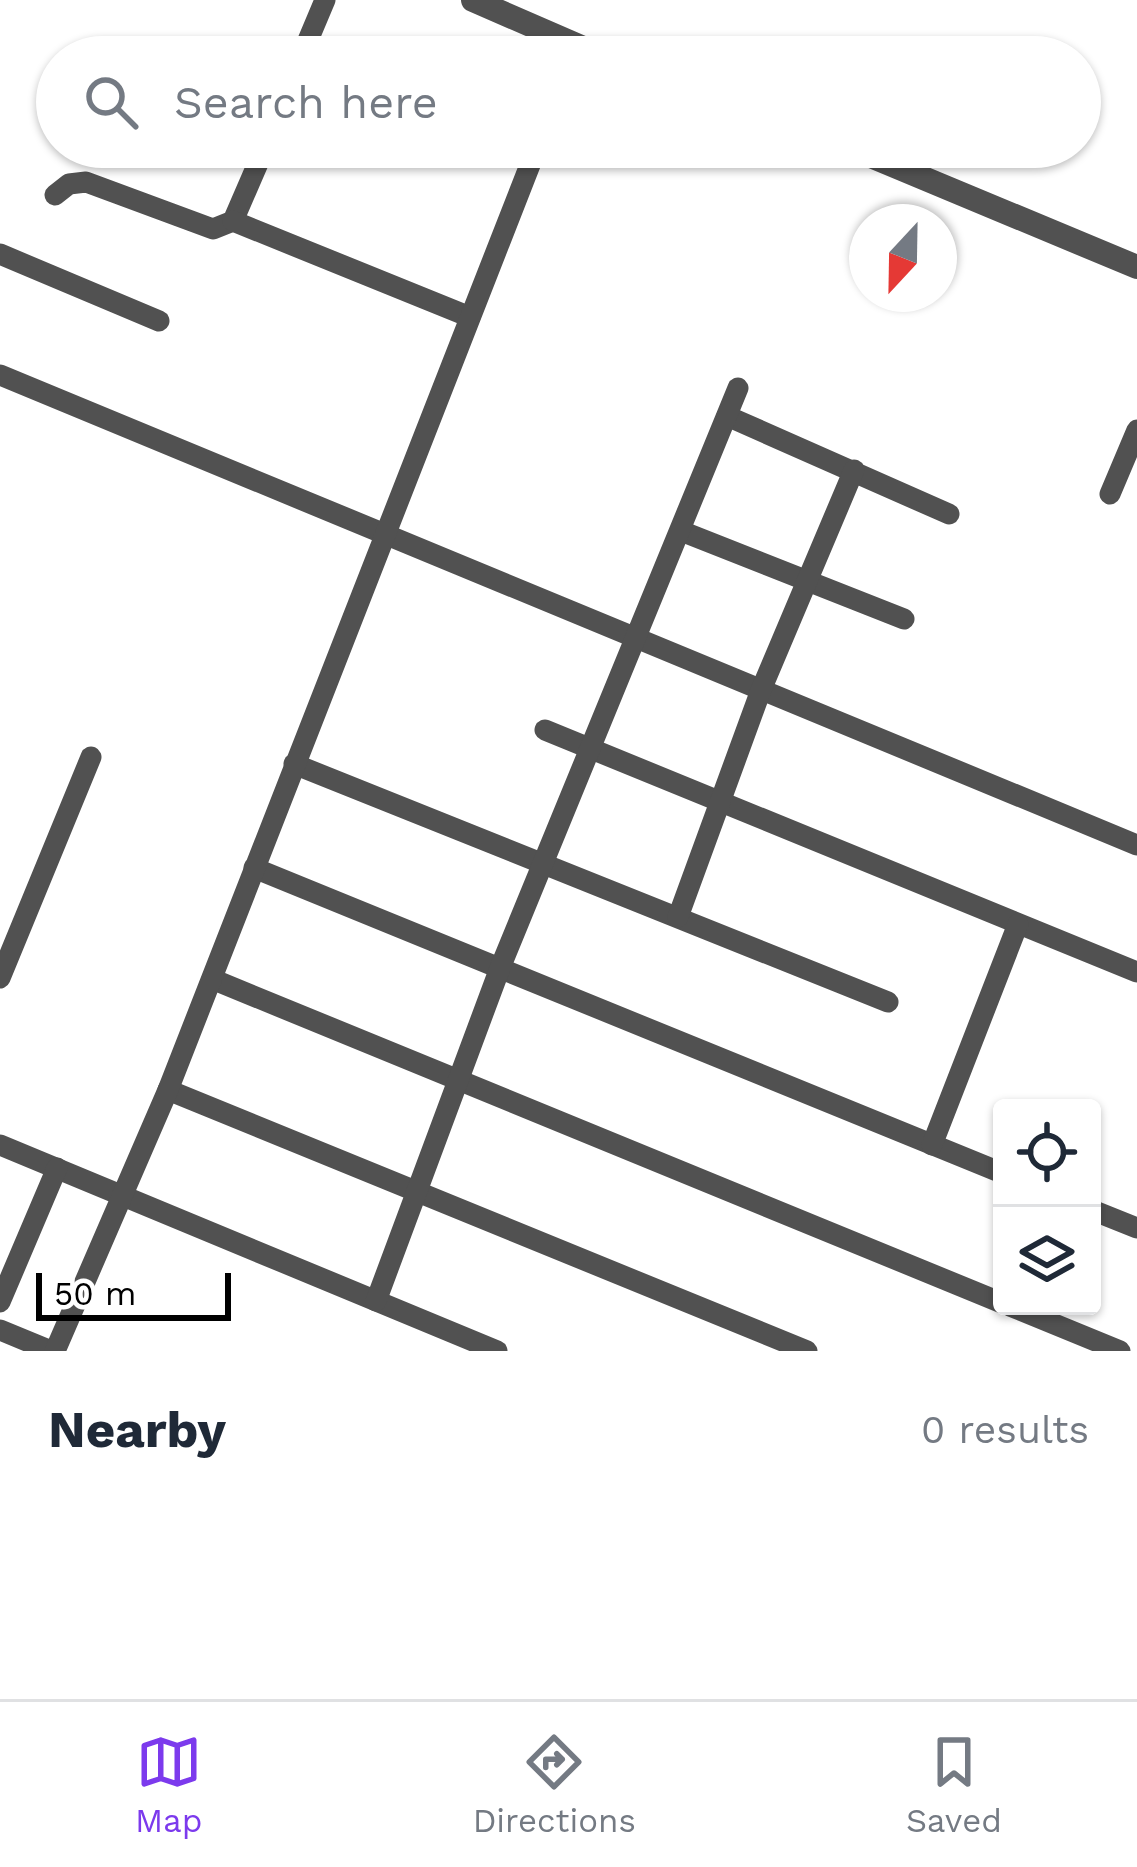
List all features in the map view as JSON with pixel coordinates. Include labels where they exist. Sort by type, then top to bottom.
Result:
[{"type":"street","points":[[310,36],[325,0]]},
{"type":"street","points":[[473,0],[544,36]]},
{"type":"street","points":[[233,221],[256,168]]},
{"type":"street","points":[[0,1330],[53,1351],[168,1090],[529,168]]},
{"type":"street","points":[[899,168],[1137,268]]},
{"type":"street","points":[[55,195],[69,184],[86,182],[201,229],[233,221],[470,317]]},
{"type":"street","points":[[0,254],[159,321]]},
{"type":"street","points":[[0,375],[1137,844]]},
{"type":"street","points":[[376,1300],[500,968],[738,388]]},
{"type":"street","points":[[727,416],[949,514]]},
{"type":"street","points":[[1110,494],[1137,430]]},
{"type":"street","points":[[678,917],[761,690],[854,470]]},
{"type":"street","points":[[681,531],[904,619]]},
{"type":"street","points":[[545,730],[1137,972]]},
{"type":"street","points":[[0,979],[91,757]]},
{"type":"street","points":[[294,764],[888,1002]]},
{"type":"street","points":[[254,868],[993,1169]]},
{"type":"street","points":[[932,1145],[1018,924]]},
{"type":"street","points":[[212,979],[993,1299]]},
{"type":"street","points":[[168,1090],[807,1351]]},
{"type":"street","points":[[0,1145],[497,1351]]},
{"type":"street","points":[[0,1302],[57,1168]]},
{"type":"street","points":[[1101,1214],[1137,1228]]},
{"type":"street","points":[[1033,1315],[1120,1351]]}]
